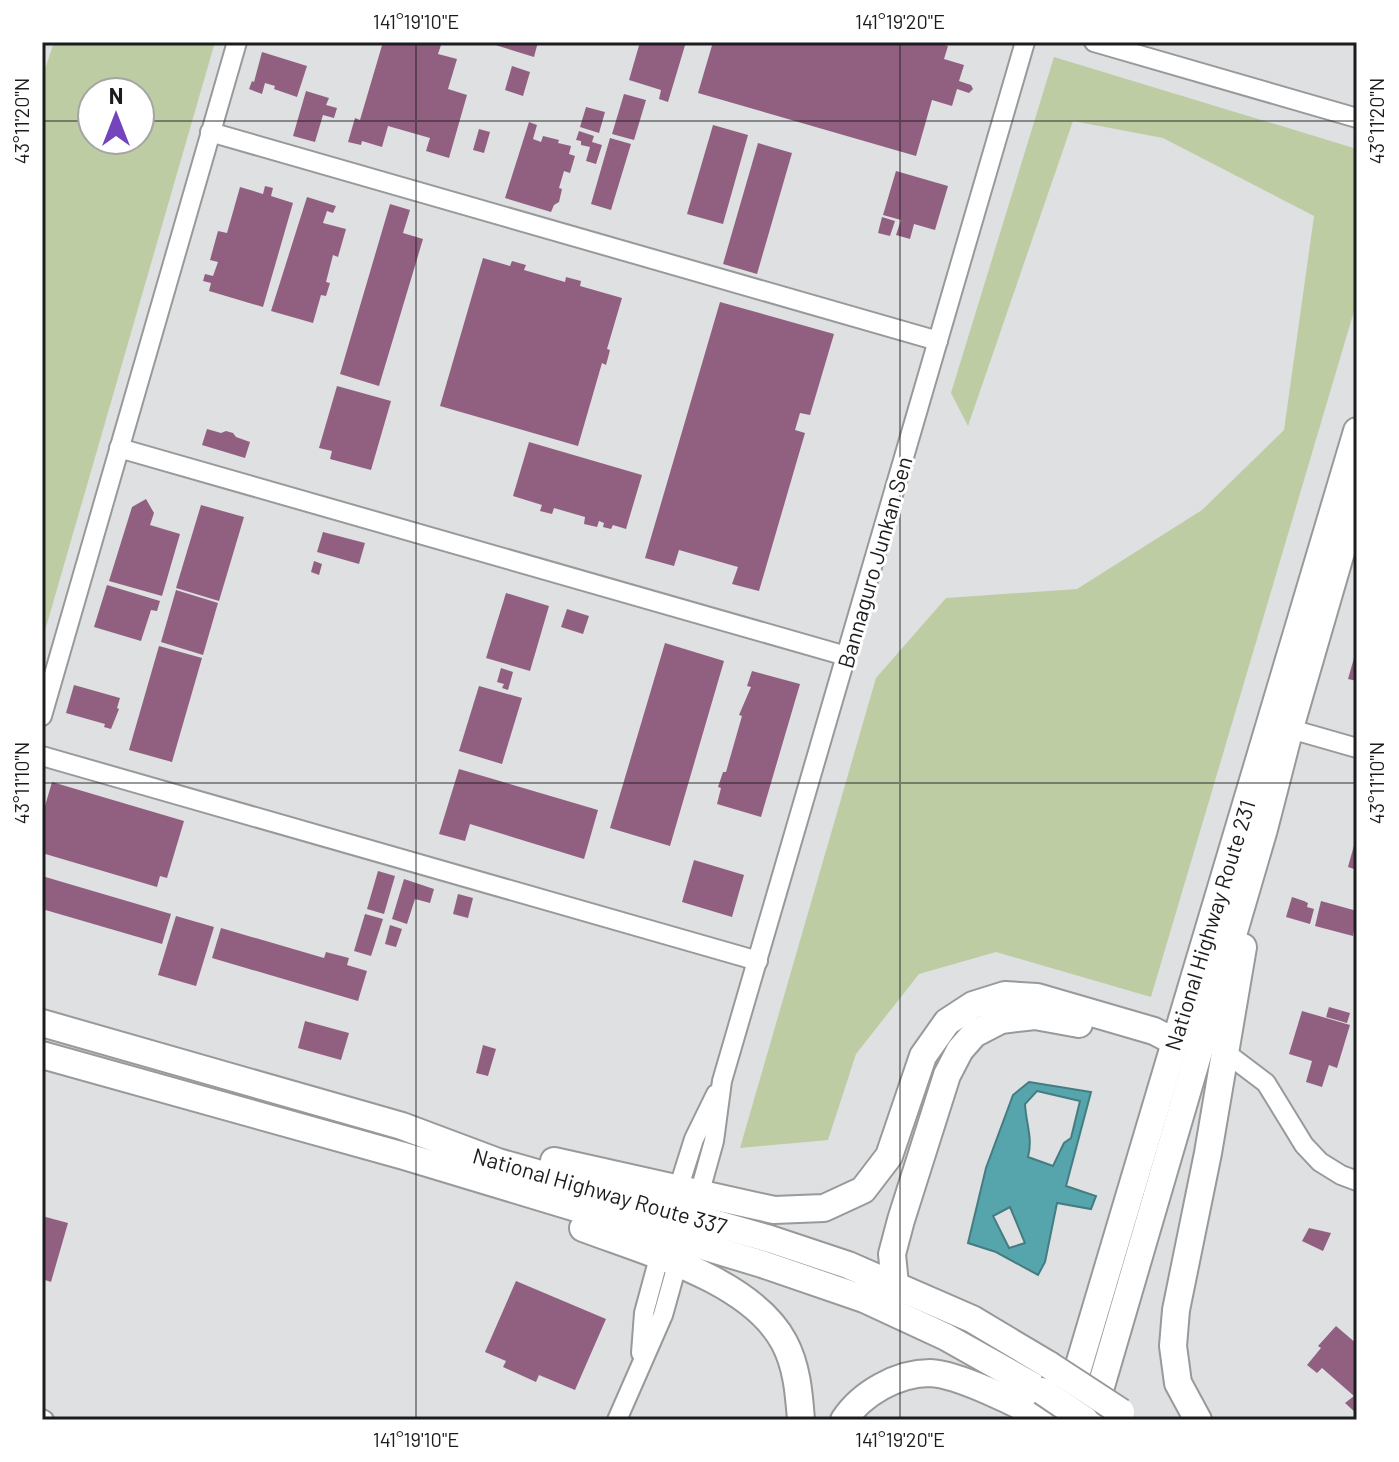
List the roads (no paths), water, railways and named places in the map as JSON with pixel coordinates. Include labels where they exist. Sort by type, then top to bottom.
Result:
[{"type":"highway","name":"National Highway Route 231","points":[[1088,1420],[1187,1043],[1280,726],[1357,431]]},
{"type":"highway","name":"National Highway Route 231","points":[[1198,1420],[1178,1383],[1173,1346],[1176,1310],[1208,1153],[1280,726],[1357,497]]},
{"type":"highway","name":"National Highway Route 231","points":[[1063,1420],[1085,1343],[1187,1043],[1264,829]]},
{"type":"highway","points":[[402,1126],[774,1210],[824,1208],[863,1190],[889,1156],[923,1056],[947,1022],[973,1005],[1005,995],[1037,997],[1225,1052]]},
{"type":"highway","points":[[895,1285],[892,1254],[924,1143],[947,1075],[960,1050],[974,1034],[1001,1020],[1035,1016],[1154,1042],[1187,1043]]},
{"type":"highway","name":"National Highway Route 337","points":[[42,1023],[402,1126],[498,1162],[770,1239],[848,1265],[972,1319],[1126,1416]]},
{"type":"highway","name":"National Highway Route 337","points":[[42,1055],[404,1156],[762,1264],[864,1299],[946,1337],[1043,1411],[1088,1420]]},
{"type":"highway","points":[[404,1156],[708,1276],[750,1301],[784,1341],[798,1382],[801,1420]]},
{"type":"highway","points":[[844,1420],[868,1393],[900,1379],[930,1373],[959,1380],[1043,1411],[1085,1343]]},
{"type":"street","points":[[42,716],[237,42]]},
{"type":"street","name":"Bannaguro Junkan Sen","points":[[682,1177],[694,1139],[722,1081],[1025,42]]},
{"type":"street","points":[[1094,42],[1357,118]]},
{"type":"street","points":[[210,132],[938,341]]},
{"type":"street","points":[[119,448],[846,656]]},
{"type":"street","points":[[1280,726],[1357,748]]},
{"type":"street","points":[[42,756],[758,961]]},
{"type":"street","points":[[1225,1052],[1266,1083],[1304,1145],[1320,1162],[1357,1181]]},
{"type":"street","name":"Bannaguro Junkan Sen","points":[[702,1184],[714,1141],[722,1081]]},
{"type":"street","points":[[617,1420],[639,1371],[644,1313],[666,1269]]},
{"type":"water","points":[[1029,1082],[1091,1092],[1066,1186],[1096,1196],[1091,1209],[1057,1203],[1045,1262],[1038,1275],[996,1252],[968,1243],[986,1168],[1013,1095]],"holes":[[[1037,1091],[1080,1101],[1071,1138],[1064,1143],[1053,1166],[1028,1157],[1030,1137],[1025,1104]],[[1010,1207],[1025,1243],[1009,1248],[993,1216]]]}]
